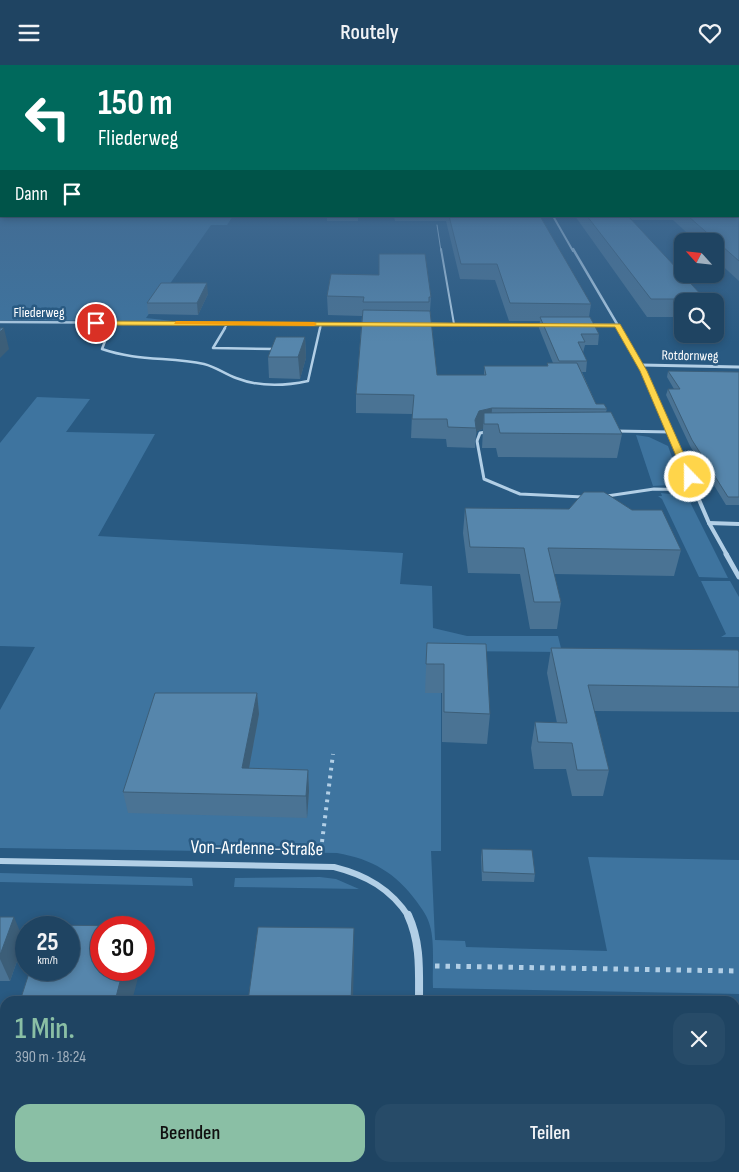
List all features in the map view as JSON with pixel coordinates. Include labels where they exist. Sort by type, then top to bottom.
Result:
[{"type":"street","points":[[567,240],[641,365],[709,523],[739,577]]},
{"type":"street","name":"Fliederweg","points":[[0,322],[368,324]]},
{"type":"street","points":[[416,324],[550,325]]},
{"type":"street","points":[[579,325],[617,325]]},
{"type":"street","name":"Rotdornweg","points":[[641,365],[739,367]]},
{"type":"street","points":[[709,523],[739,524]]},
{"type":"street","name":"Von-Ardenne-Straße","points":[[0,861],[318,865],[337,867],[360,873],[381,885],[400,905],[415,932],[419,996]]},
{"type":"lane","points":[[439,240],[454,325]]},
{"type":"lane","points":[[115,323],[107,331],[102,349],[121,357],[204,364],[218,367],[237,378],[267,383],[295,384],[308,381],[321,324]]},
{"type":"lane","points":[[228,323],[213,348],[275,349]]},
{"type":"lane","points":[[491,431],[480,433],[477,441],[484,479],[502,491],[530,497],[590,497]]},
{"type":"lane","points":[[606,431],[670,432]]},
{"type":"lane","points":[[600,497],[654,489],[695,490]]},
{"type":"path","points":[[318,865],[333,754]]},
{"type":"path","points":[[418,966],[739,971]]},
{"type":"shaded area","points":[[0,240],[201,240],[146,318],[173,321],[0,320]]},
{"type":"shaded area","points":[[37,397],[90,399],[66,432],[155,434],[98,536],[403,553],[400,584],[432,586],[433,628],[467,636],[558,636],[562,652],[441,651],[441,851],[431,851],[435,940],[465,941],[466,947],[607,951],[588,857],[739,860],[739,994],[433,988],[432,933],[425,913],[409,892],[392,875],[372,863],[337,853],[0,848],[0,710],[35,647],[0,646],[0,443]]},
{"type":"shaded area","points":[[636,435],[649,437],[668,446],[682,484],[653,486]]},
{"type":"shaded area","points":[[661,493],[687,496],[728,578],[699,577],[662,499],[658,496],[662,496]]},
{"type":"shaded area","points":[[701,581],[730,581],[739,597],[739,637],[721,637],[726,634]]},
{"type":"shaded area","points":[[0,873],[192,878],[193,886],[0,882]]},
{"type":"shaded area","points":[[320,877],[336,879],[359,889],[234,887],[235,878]]},
{"type":"building","points":[[455,240],[554,240],[591,304],[510,303],[497,264],[461,264]]},
{"type":"building","points":[[605,240],[650,240],[674,266],[674,283],[690,283],[699,293],[674,293],[674,299],[651,299]]},
{"type":"building","points":[[724,240],[739,240],[739,261],[724,248]]},
{"type":"building","points":[[379,254],[425,254],[431,297],[429,297],[429,302],[363,302],[364,297],[327,296],[331,274],[379,275]]},
{"type":"building","points":[[161,283],[207,283],[197,303],[147,303]]},
{"type":"building","points":[[363,310],[430,311],[437,375],[486,375],[484,366],[548,366],[547,363],[577,363],[596,404],[604,404],[607,409],[492,408],[479,411],[475,420],[476,428],[448,427],[447,419],[412,419],[414,395],[356,394]]},
{"type":"building","points":[[540,317],[590,317],[599,334],[581,334],[585,342],[578,342],[587,361],[559,361]]},
{"type":"building","points":[[276,337],[305,337],[298,357],[268,357]]},
{"type":"building","points":[[668,371],[739,372],[739,497],[728,497],[692,440],[668,389],[680,389]]},
{"type":"building","points":[[611,412],[622,434],[500,433],[498,424],[484,424],[484,413]]},
{"type":"building","points":[[584,492],[604,492],[632,510],[662,510],[681,550],[548,548],[561,602],[534,602],[524,548],[470,547],[465,508],[569,509]]},
{"type":"building","points":[[427,643],[486,644],[490,714],[444,712],[444,664],[426,664]]},
{"type":"building","points":[[551,648],[738,650],[739,687],[588,685],[609,770],[577,770],[572,743],[538,742],[535,722],[567,723]]},
{"type":"building","points":[[155,693],[257,693],[242,768],[308,770],[306,796],[123,792]]},
{"type":"building","points":[[482,849],[532,850],[535,874],[483,872]]},
{"type":"building","points":[[0,917],[14,917],[0,955]]},
{"type":"building","points":[[80,925],[90,925],[90,981],[120,981],[116,996],[22,996],[26,981],[80,981]]},
{"type":"building","points":[[258,927],[354,928],[351,996],[249,996]]},
{"type":"slow traffic","points":[[176,323],[314,324]]},
{"type":"route","points":[[96,323],[617,325],[644,371],[690,477]]}]
